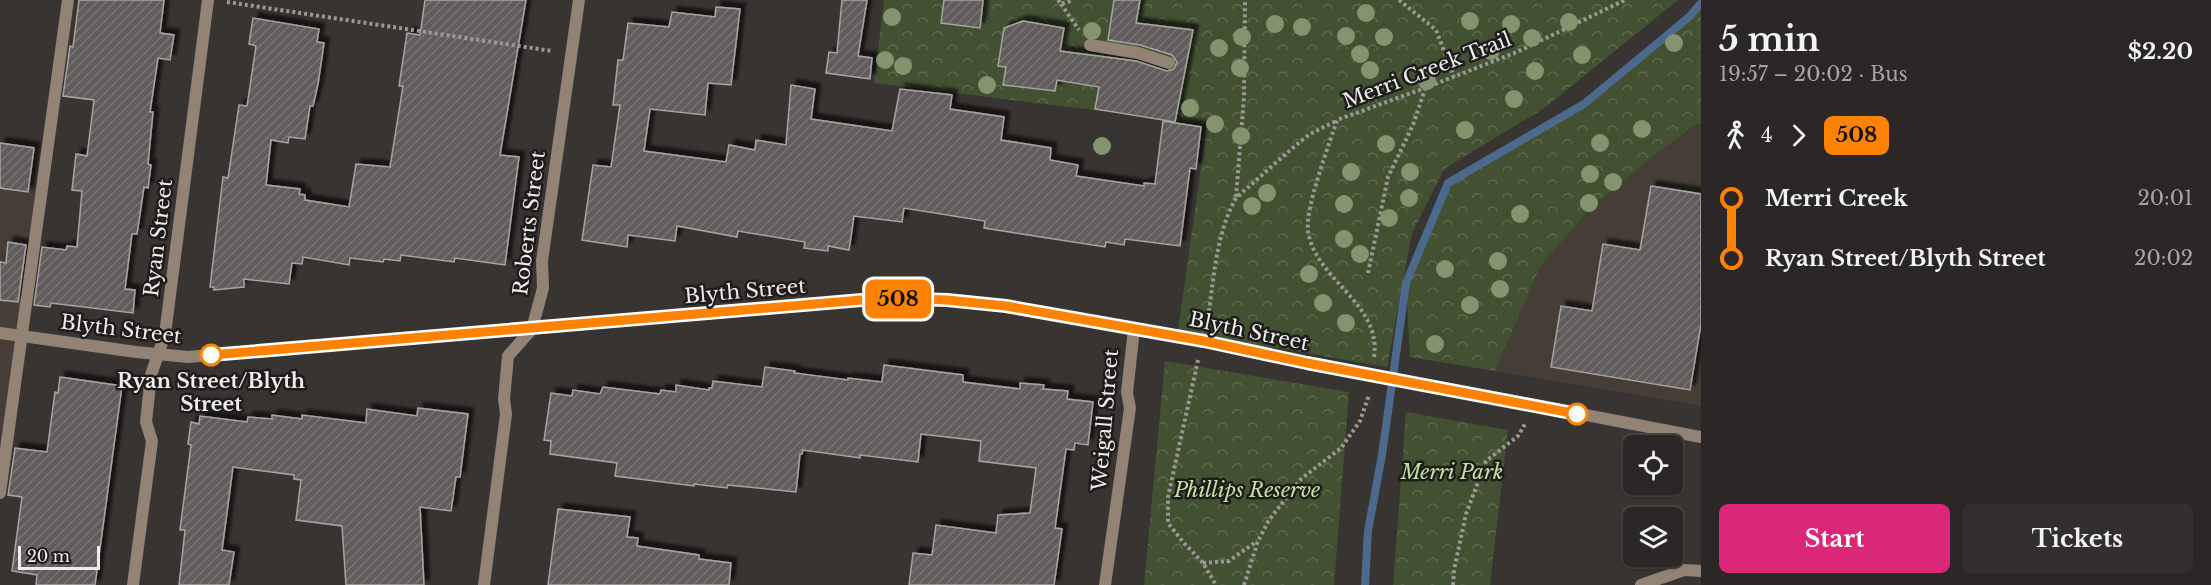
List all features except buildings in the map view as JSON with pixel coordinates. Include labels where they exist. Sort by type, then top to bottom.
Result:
[{"type":"street","points":[[0,493],[68,0]]},
{"type":"street","name":"Ryan Street","points":[[133,585],[152,441],[146,422],[151,375],[165,334],[208,0]]},
{"type":"street","name":"Roberts Street","points":[[484,585],[506,414],[504,399],[508,356],[532,329],[543,288],[542,261],[579,0]]},
{"type":"street","points":[[1090,45],[1138,53],[1169,63]]},
{"type":"street","name":"Blyth Street","points":[[0,333],[188,357],[885,298],[947,300],[1006,306],[1204,341],[1307,363],[1701,437]]},
{"type":"street","name":"Weigall Street","points":[[1105,585],[1131,408],[1127,392],[1134,329]]},
{"type":"street","points":[[1641,585],[1684,570],[1701,571]]},
{"type":"path","points":[[215,0],[571,54]]},
{"type":"path","points":[[1073,0],[1059,2],[1090,45]]},
{"type":"path","points":[[1236,198],[1244,97],[1245,0]]},
{"type":"path","points":[[1399,0],[1436,30],[1454,77]]},
{"type":"path","name":"Merri Creek Trail","points":[[1375,348],[1365,315],[1315,256],[1308,231],[1308,215],[1337,120],[1517,52],[1625,0]]},
{"type":"path","points":[[1368,273],[1388,177],[1413,125],[1425,88]]},
{"type":"path","points":[[1216,585],[1203,563],[1168,523],[1168,496],[1195,369],[1204,341],[1215,268],[1230,209],[1236,198],[1296,145],[1310,134],[1337,120]]},
{"type":"path","points":[[1244,585],[1258,541],[1285,497],[1301,479],[1341,448],[1360,421],[1368,401]]},
{"type":"path","points":[[1453,585],[1466,514],[1486,461],[1518,436],[1525,424]]},
{"type":"path","points":[[1203,563],[1228,561],[1258,541]]},
{"type":"shaded area","points":[[1701,124],[1701,406],[1495,371],[1541,265],[1594,205],[1647,161]]},
{"type":"shaded area","points":[[0,188],[35,193],[0,487]]},
{"type":"green space","points":[[884,0],[1678,0],[1543,109],[1444,169],[1412,233],[1387,367],[1178,331],[1207,124],[874,83]]},
{"type":"green space","points":[[1701,3],[1701,124],[1697,124],[1647,161],[1594,205],[1541,265],[1495,371],[1410,357],[1406,283],[1448,183],[1584,104],[1689,17]]},
{"type":"green space","name":"Phillips Reserve","points":[[1165,361],[1349,392],[1334,585],[1144,585]]},
{"type":"green space","name":"Merri Park","points":[[1406,412],[1508,430],[1490,585],[1393,585]]},
{"type":"waterway","points":[[1365,585],[1368,531],[1382,455],[1406,283],[1448,183],[1584,104],[1689,17],[1701,3]]},
{"type":"bus line","name":"508","points":[[211,355],[885,298],[947,300],[1006,306],[1204,341],[1307,363],[1577,414]]},
{"type":"place","name":"Ryan Street/Blyth Street","points":[[211,355]]}]
